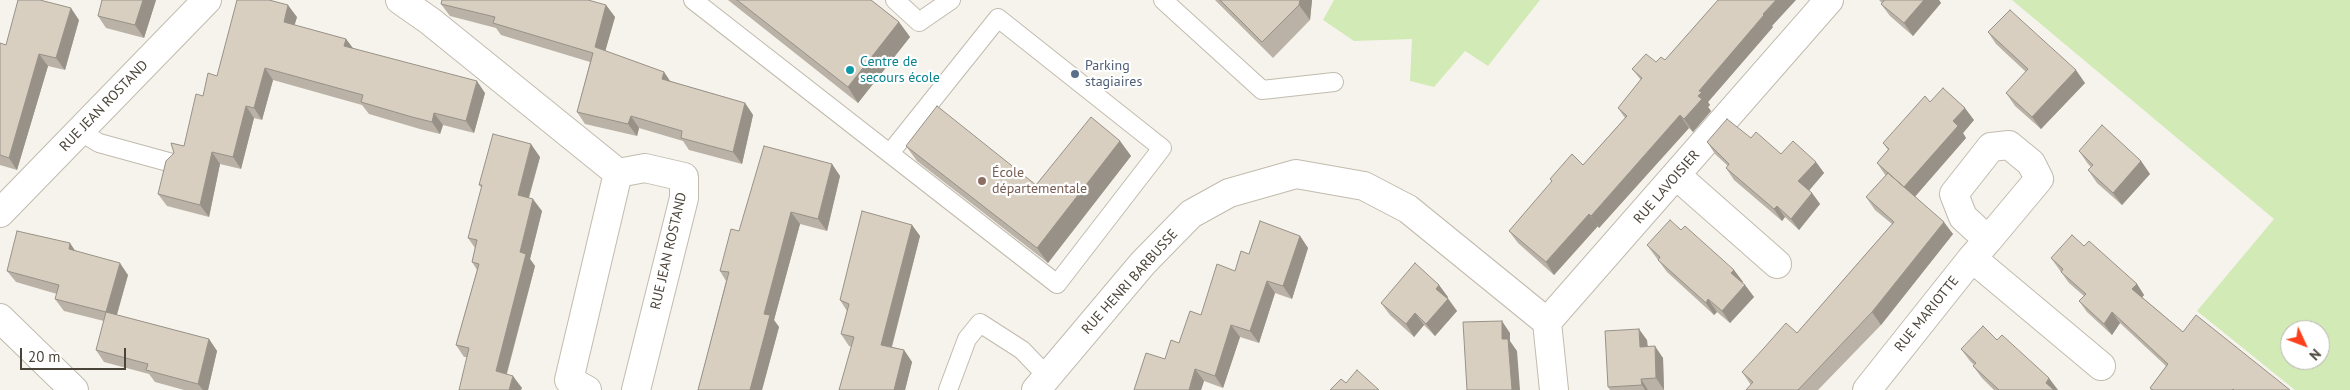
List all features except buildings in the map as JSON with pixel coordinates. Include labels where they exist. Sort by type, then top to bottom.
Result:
[{"type":"street","name":"RUE JEAN ROSTAND","points":[[0,213],[207,0]]},
{"type":"street","points":[[400,0],[430,20],[618,173],[569,380],[587,390]]},
{"type":"street","name":"RUE LAVOISIER","points":[[1548,322],[1829,0]]},
{"type":"street","name":"RUE JEAN ROSTAND","points":[[618,173],[645,168],[684,177],[684,198],[636,390]]},
{"type":"street","name":"RUE HENRI BARBUSSE","points":[[1042,383],[1143,263],[1192,214],[1229,193],[1296,174],[1364,186],[1408,209],[1548,322]]},
{"type":"street","points":[[1677,176],[1777,264]]},
{"type":"street","name":"RUE MARIOTTE","points":[[1867,390],[1980,249],[2101,366]]},
{"type":"street","points":[[0,318],[74,390]]},
{"type":"street","points":[[1548,322],[1554,390]]},
{"type":"lane","points":[[693,0],[1057,284],[1162,148],[998,18],[890,153]]},
{"type":"lane","points":[[895,0],[918,22],[951,0]]},
{"type":"lane","points":[[1164,0],[1262,90],[1334,82]]},
{"type":"lane","points":[[79,131],[99,143],[172,163]]},
{"type":"lane","points":[[948,390],[967,339],[980,322],[1022,350],[1042,383]]},
{"type":"green space","points":[[1334,0],[1540,0],[1488,66],[1465,51],[1434,87],[1410,81],[1412,39],[1354,41],[1323,20]]},
{"type":"green space","points":[[2012,0],[2350,0],[2350,390],[2295,390],[2197,311],[2274,219]]},
{"type":"place","name":"Centre de secours école","points":[[850,70]]},
{"type":"place","name":"Parking stagiaires","points":[[1075,74]]},
{"type":"place","name":"École départementale","points":[[982,181]]}]
